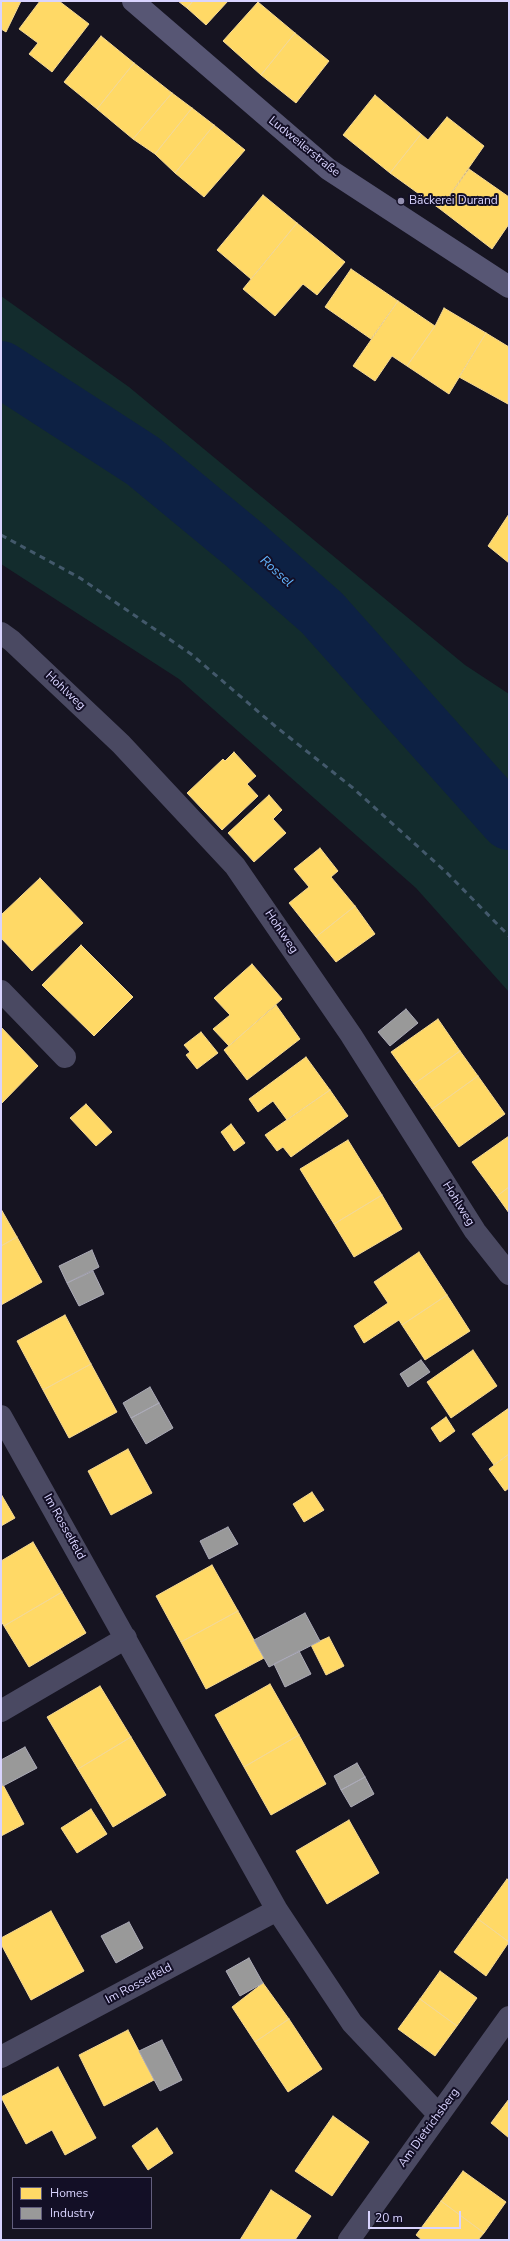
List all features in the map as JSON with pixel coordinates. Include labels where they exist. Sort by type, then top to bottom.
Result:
[{"type":"main road","name":"Ludweilerstraße","points":[[133,1],[328,169],[509,287]]},
{"type":"street","name":"Hohlweg","points":[[1,633],[121,744],[235,866],[351,1035],[475,1231],[509,1274]]},
{"type":"street","points":[[1,991],[65,1057]]},
{"type":"street","name":"Im Rosselfeld","points":[[1,1416],[277,1910],[352,2022],[439,2115]]},
{"type":"street","points":[[1,1710],[126,1638]]},
{"type":"street","name":"Im Rosselfeld","points":[[1,2057],[277,1910]]},
{"type":"street","name":"Am Dietrichsberg","points":[[349,2240],[509,2017]]},
{"type":"green space","points":[[1,296],[129,387],[465,665],[509,694],[509,992],[416,888],[179,679],[1,564]]},
{"type":"building: Homes","points":[[1,1],[21,1],[6,32],[1,29]]},
{"type":"building: Homes","points":[[40,1],[59,1],[89,24],[52,72],[29,54],[38,43],[19,29]]},
{"type":"building: Homes","points":[[178,1],[193,1],[187,8]]},
{"type":"building: Homes","points":[[193,1],[228,1],[206,25],[187,8]]},
{"type":"building: Homes","points":[[258,2],[295,33],[261,75],[223,41]]},
{"type":"building: Homes","points":[[295,33],[329,61],[296,103],[261,75]]},
{"type":"building: Homes","points":[[101,36],[134,63],[97,109],[64,82]]},
{"type":"building: Homes","points":[[134,63],[172,93],[133,139],[97,109]]},
{"type":"building: Homes","points":[[172,93],[192,108],[155,154],[133,139]]},
{"type":"building: Homes","points":[[375,95],[421,134],[390,173],[343,135]]},
{"type":"building: Homes","points":[[192,108],[214,125],[175,173],[155,154]]},
{"type":"building: Homes","points":[[447,117],[484,146],[440,209],[390,173],[421,134],[428,140]]},
{"type":"building: Homes","points":[[214,125],[245,150],[204,197],[175,173]]},
{"type":"building: Homes","points":[[469,169],[509,197],[509,224],[492,249],[440,209]]},
{"type":"building: Homes","points":[[263,195],[297,223],[251,279],[217,250]]},
{"type":"building: Homes","points":[[297,223],[345,262],[317,295],[303,284],[275,316],[243,289]]},
{"type":"building: Homes","points":[[351,269],[398,301],[371,339],[325,307]]},
{"type":"building: Homes","points":[[398,301],[435,326],[407,366],[392,356],[375,381],[353,366]]},
{"type":"building: Homes","points":[[444,308],[486,333],[449,394],[407,366],[435,326]]},
{"type":"building: Homes","points":[[486,333],[509,347],[508,404],[459,377]]},
{"type":"building: Homes","points":[[509,514],[509,563],[488,546]]},
{"type":"building: Homes","points":[[234,752],[256,776],[247,784],[258,796],[222,830],[187,793],[223,759],[225,761]]},
{"type":"building: Homes","points":[[269,795],[282,810],[273,819],[286,833],[254,862],[228,833]]},
{"type":"building: Homes","points":[[320,848],[338,871],[331,877],[355,906],[316,937],[289,903],[309,887],[294,869]]},
{"type":"building: Homes","points":[[40,878],[83,923],[32,971],[1,938],[1,915]]},
{"type":"building: Homes","points":[[355,906],[375,934],[336,962],[316,937]]},
{"type":"building: Homes","points":[[81,945],[133,997],[94,1036],[42,985]]},
{"type":"building: Homes","points":[[252,964],[282,999],[229,1046],[213,1029],[230,1015],[214,998]]},
{"type":"building: Homes","points":[[276,1005],[300,1039],[247,1080],[224,1050]]},
{"type":"building: Homes","points":[[438,1019],[460,1051],[414,1084],[391,1052]]},
{"type":"building: Homes","points":[[1,1027],[38,1066],[1,1104]]},
{"type":"building: Homes","points":[[201,1032],[218,1053],[197,1069],[186,1055],[190,1052],[184,1045]]},
{"type":"building: Homes","points":[[460,1051],[478,1076],[432,1109],[414,1084]]},
{"type":"building: Homes","points":[[306,1057],[330,1090],[287,1120],[273,1101],[258,1112],[249,1099]]},
{"type":"building: Homes","points":[[478,1076],[505,1114],[459,1147],[432,1109]]},
{"type":"building: Homes","points":[[330,1090],[348,1116],[291,1157],[283,1147],[277,1151],[265,1135]]},
{"type":"building: Homes","points":[[86,1104],[112,1132],[96,1146],[70,1118]]},
{"type":"building: Homes","points":[[231,1124],[245,1143],[234,1151],[221,1132]]},
{"type":"building: Homes","points":[[509,1136],[509,1187],[497,1196],[472,1162]]},
{"type":"building: Homes","points":[[348,1140],[382,1195],[334,1224],[300,1169]]},
{"type":"building: Homes","points":[[509,1187],[509,1213],[497,1196]]},
{"type":"building: Homes","points":[[382,1195],[402,1229],[354,1257],[334,1224]]},
{"type":"building: Homes","points":[[1,1209],[17,1237],[1,1246]]},
{"type":"building: Homes","points":[[17,1237],[42,1282],[1,1305],[1,1246]]},
{"type":"building: Homes","points":[[419,1252],[447,1295],[402,1325],[399,1320],[364,1343],[354,1326],[388,1303],[374,1282]]},
{"type":"building: Homes","points":[[447,1295],[470,1331],[425,1360],[402,1325]]},
{"type":"building: Homes","points":[[65,1315],[91,1364],[43,1390],[17,1341]]},
{"type":"building: Homes","points":[[473,1350],[497,1386],[451,1418],[427,1382]]},
{"type":"building: Homes","points":[[91,1364],[117,1412],[69,1438],[43,1390]]},
{"type":"building: Homes","points":[[509,1408],[509,1454],[494,1465],[472,1434]]},
{"type":"building: Homes","points":[[446,1417],[455,1431],[440,1442],[431,1428]]},
{"type":"building: Homes","points":[[128,1449],[152,1493],[111,1515],[88,1471]]},
{"type":"building: Homes","points":[[509,1454],[509,1488],[505,1491],[489,1469]]},
{"type":"building: Homes","points":[[312,1492],[324,1510],[304,1522],[293,1504]]},
{"type":"building: Homes","points":[[1,1494],[15,1518],[1,1526]]},
{"type":"building: Homes","points":[[33,1542],[62,1592],[4,1626],[1,1621],[1,1561]]},
{"type":"building: Homes","points":[[212,1565],[238,1611],[181,1642],[156,1596]]},
{"type":"building: Homes","points":[[62,1592],[86,1633],[29,1667],[4,1626]]},
{"type":"building: Homes","points":[[238,1611],[264,1658],[206,1689],[181,1642]]},
{"type":"building: Homes","points":[[329,1637],[344,1666],[326,1675],[311,1645]]},
{"type":"building: Homes","points":[[270,1684],[299,1735],[244,1767],[215,1715]]},
{"type":"building: Homes","points":[[100,1686],[131,1737],[78,1769],[47,1717]]},
{"type":"building: Homes","points":[[299,1735],[326,1784],[271,1815],[244,1767]]},
{"type":"building: Homes","points":[[131,1737],[166,1795],[113,1827],[78,1769]]},
{"type":"building: Homes","points":[[1,1781],[24,1824],[1,1836]]},
{"type":"building: Homes","points":[[91,1809],[107,1834],[77,1853],[61,1828]]},
{"type":"building: Homes","points":[[349,1820],[379,1873],[327,1904],[296,1851]]},
{"type":"building: Homes","points":[[507,1879],[509,1881],[509,1942],[478,1919]]},
{"type":"building: Homes","points":[[51,1911],[84,1971],[31,2000],[1,1944],[1,1938]]},
{"type":"building: Homes","points":[[478,1919],[509,1942],[486,1976],[454,1952]]},
{"type":"building: Homes","points":[[440,1971],[477,1998],[457,2026],[420,1999]]},
{"type":"building: Homes","points":[[263,1983],[289,2019],[255,2042],[232,2007]]},
{"type":"building: Homes","points":[[420,1999],[457,2026],[435,2056],[398,2029]]},
{"type":"building: Homes","points":[[289,2019],[322,2069],[288,2092],[255,2042]]},
{"type":"building: Homes","points":[[128,2030],[154,2080],[104,2106],[79,2055]]},
{"type":"building: Homes","points":[[58,2067],[96,2138],[65,2155],[52,2130],[26,2144],[1,2097]]},
{"type":"building: Homes","points":[[509,2099],[509,2138],[491,2123]]},
{"type":"building: Homes","points":[[333,2116],[369,2142],[332,2196],[295,2171]]},
{"type":"building: Homes","points":[[157,2128],[173,2153],[148,2170],[132,2146]]},
{"type":"building: Homes","points":[[463,2171],[506,2202],[484,2233],[441,2201]]},
{"type":"building: Homes","points":[[271,2190],[311,2216],[295,2240],[240,2240]]},
{"type":"building: Homes","points":[[441,2201],[484,2233],[478,2240],[422,2240],[416,2235]]},
{"type":"building: Industry","points":[[406,1009],[418,1023],[390,1046],[378,1032]]},
{"type":"building: Industry","points":[[92,1250],[99,1267],[67,1283],[59,1266]]},
{"type":"building: Industry","points":[[93,1271],[104,1294],[79,1306],[67,1283]]},
{"type":"building: Industry","points":[[421,1360],[430,1372],[408,1387],[400,1374]]},
{"type":"building: Industry","points":[[150,1387],[159,1403],[131,1418],[123,1403]]},
{"type":"building: Industry","points":[[159,1403],[173,1428],[146,1444],[131,1418]]},
{"type":"building: Industry","points":[[228,1527],[238,1544],[209,1559],[200,1541]]},
{"type":"building: Industry","points":[[305,1613],[320,1641],[269,1667],[254,1640]]},
{"type":"building: Industry","points":[[299,1651],[311,1674],[285,1687],[274,1664]]},
{"type":"building: Industry","points":[[25,1747],[37,1768],[3,1786],[1,1781],[1,1760]]},
{"type":"building: Industry","points":[[357,1763],[365,1777],[341,1790],[334,1776]]},
{"type":"building: Industry","points":[[365,1777],[374,1794],[351,1807],[341,1790]]},
{"type":"building: Industry","points":[[129,1922],[143,1948],[116,1963],[101,1936]]},
{"type":"building: Industry","points":[[249,1958],[263,1983],[240,1996],[226,1971]]},
{"type":"building: Industry","points":[[162,2040],[182,2080],[160,2091],[139,2051]]},
{"type":"waterway","name":"Rossel","points":[[1,369],[143,461],[246,546],[322,613],[509,822]]},
{"type":"railway","points":[[1,535],[80,578],[191,654],[275,726],[353,788],[446,872],[509,936]]},
{"type":"place","name":"Bäckerei Durand","points":[[401,201]]}]
